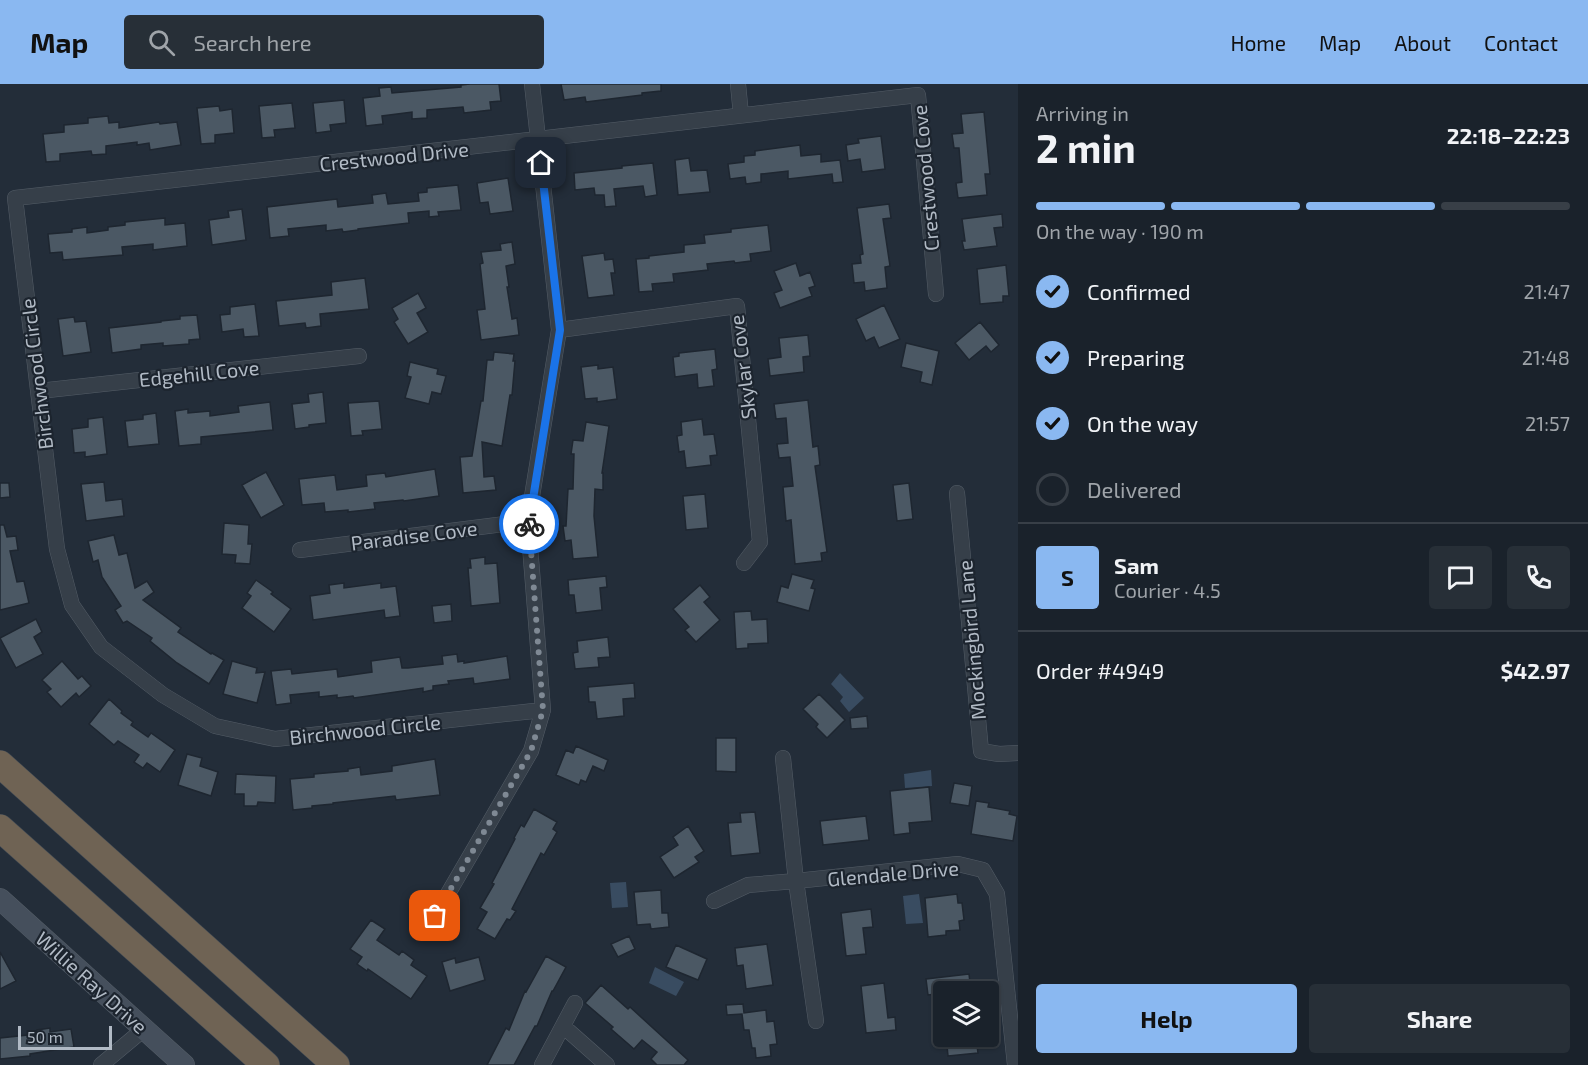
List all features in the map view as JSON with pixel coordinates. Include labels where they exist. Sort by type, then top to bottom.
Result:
[{"type":"highway","points":[[0,764],[336,1065]]},
{"type":"highway","points":[[0,828],[266,1065]]},
{"type":"street","points":[[435,916],[531,751],[543,710],[528,521],[560,330],[532,84]]},
{"type":"street","points":[[738,84],[741,115]]},
{"type":"street","name":"Crestwood Cove","points":[[741,115],[918,95],[936,294]]},
{"type":"street","name":"Crestwood Drive","points":[[15,198],[741,115]]},
{"type":"street","name":"Birchwood Circle","points":[[15,198],[57,549],[72,605],[101,646],[163,695],[215,726],[275,739],[543,710]]},
{"type":"street","name":"Skylar Cove","points":[[560,330],[737,306],[760,542],[744,563]]},
{"type":"street","name":"Edgehill Cove","points":[[39,391],[359,356]]},
{"type":"street","name":"Mockingbird Lane","points":[[957,493],[981,751],[999,754],[1018,753]]},
{"type":"street","name":"Paradise Cove","points":[[300,550],[528,521]]},
{"type":"street","points":[[783,758],[796,881],[816,1021]]},
{"type":"street","name":"Glendale Drive","points":[[714,901],[748,885],[958,864],[983,870],[997,894],[1015,1065]]},
{"type":"street","name":"Willie Ray Drive","points":[[2,904],[184,1065]]},
{"type":"street","points":[[542,1065],[575,1004]]},
{"type":"street","points":[[564,1028],[607,1065]]},
{"type":"street","points":[[102,1065],[144,1029]]},
{"type":"water","points":[[840,673],[864,698],[849,712],[840,701],[843,697],[831,684]]},
{"type":"water","points":[[931,770],[932,786],[905,788],[904,774]]},
{"type":"water","points":[[626,882],[628,907],[612,908],[610,883]]},
{"type":"water","points":[[919,894],[923,923],[906,924],[903,896]]},
{"type":"water","points":[[655,967],[684,982],[676,996],[649,983]]},
{"type":"building","points":[[499,84],[501,101],[490,102],[491,110],[464,113],[463,107],[427,110],[427,118],[412,119],[412,112],[382,116],[383,124],[366,126],[363,98],[380,96],[379,88],[391,87],[392,93],[461,87],[461,85]]},
{"type":"building","points":[[561,84],[661,84],[661,91],[586,102],[585,97],[564,100]]},
{"type":"building","points":[[344,100],[346,123],[330,125],[331,131],[316,133],[313,103]]},
{"type":"building","points":[[292,103],[295,128],[274,130],[275,137],[262,138],[259,106]]},
{"type":"building","points":[[219,106],[220,111],[232,109],[234,133],[215,135],[215,143],[201,144],[197,108]]},
{"type":"building","points":[[984,112],[990,174],[985,174],[987,195],[958,198],[956,183],[962,182],[959,148],[954,148],[952,134],[963,133],[961,114]]},
{"type":"building","points":[[108,116],[109,123],[119,122],[119,128],[159,122],[160,124],[177,122],[181,145],[150,150],[149,143],[137,145],[137,142],[106,146],[106,154],[92,155],[91,151],[60,154],[60,161],[46,162],[43,134],[64,132],[64,125],[88,123],[88,118]]},
{"type":"building","points":[[881,136],[885,169],[862,172],[860,159],[848,161],[846,145],[859,143],[858,139]]},
{"type":"building","points":[[800,145],[801,156],[821,154],[821,162],[840,160],[843,182],[833,183],[832,174],[788,179],[788,171],[761,174],[761,182],[746,184],[745,177],[730,179],[728,164],[744,162],[744,156],[755,155],[755,151]]},
{"type":"building","points":[[689,158],[691,171],[707,170],[710,192],[678,195],[675,160]]},
{"type":"building","points":[[653,163],[657,195],[645,197],[643,186],[614,189],[616,206],[605,207],[604,195],[595,195],[594,188],[575,190],[574,173]]},
{"type":"building","points":[[508,178],[513,211],[490,214],[488,202],[480,203],[477,183]]},
{"type":"building","points":[[458,185],[461,210],[438,212],[439,216],[429,217],[429,211],[408,213],[409,223],[343,232],[342,229],[326,231],[326,225],[288,229],[289,236],[270,238],[267,207],[337,199],[338,207],[373,203],[372,195],[386,193],[388,204],[419,201],[418,193],[427,192],[427,188]]},
{"type":"building","points":[[889,204],[891,218],[883,219],[890,266],[885,267],[887,288],[865,291],[864,282],[854,283],[852,264],[861,263],[860,255],[863,254],[857,208]]},
{"type":"building","points":[[242,209],[246,240],[212,245],[209,220],[229,217],[228,211]]},
{"type":"building","points":[[1002,214],[1003,227],[994,228],[997,246],[964,250],[962,219]]},
{"type":"building","points":[[165,218],[165,225],[185,223],[187,246],[153,250],[153,244],[122,247],[123,255],[63,260],[62,252],[50,253],[48,234],[72,232],[72,229],[87,227],[87,233],[108,230],[108,227],[125,225],[125,222]]},
{"type":"building","points":[[768,225],[771,251],[750,254],[751,261],[707,264],[708,270],[673,274],[674,282],[652,284],[653,291],[639,292],[636,259],[684,252],[684,245],[705,243],[704,235]]},
{"type":"building","points":[[512,242],[515,264],[506,266],[509,287],[507,287],[512,319],[517,318],[519,335],[481,340],[477,310],[485,309],[480,264],[483,263],[481,252],[501,250],[500,244]]},
{"type":"building","points":[[604,253],[605,260],[613,259],[615,273],[611,273],[614,295],[588,298],[582,256]]},
{"type":"building","points":[[796,263],[800,276],[810,272],[815,286],[809,288],[812,296],[780,308],[774,293],[782,290],[774,271]]},
{"type":"building","points":[[1006,265],[1009,296],[1003,296],[1003,302],[980,304],[977,269]]},
{"type":"building","points":[[365,278],[369,309],[320,314],[321,326],[306,328],[305,323],[279,326],[276,301],[332,295],[331,282]]},
{"type":"building","points":[[418,293],[426,308],[417,313],[428,332],[408,344],[394,322],[398,319],[392,308]]},
{"type":"building","points":[[255,304],[259,336],[244,337],[243,329],[222,332],[220,315],[230,314],[230,307]]},
{"type":"building","points":[[884,305],[900,339],[879,348],[874,337],[866,341],[856,319]]},
{"type":"building","points":[[197,315],[200,339],[189,340],[189,344],[141,345],[141,349],[112,353],[109,328]]},
{"type":"building","points":[[74,317],[75,322],[86,321],[91,352],[63,356],[58,319]]},
{"type":"building","points":[[980,322],[999,345],[991,352],[986,346],[969,360],[955,343]]},
{"type":"building","points":[[808,335],[810,356],[803,357],[804,372],[770,376],[768,359],[781,357],[779,338]]},
{"type":"building","points":[[906,343],[939,351],[932,385],[920,382],[922,372],[901,367]]},
{"type":"building","points":[[715,349],[717,369],[712,370],[714,386],[698,388],[697,374],[675,377],[673,357],[679,356],[679,353]]},
{"type":"building","points":[[494,352],[514,354],[513,361],[515,361],[512,395],[510,395],[502,446],[482,442],[484,477],[494,476],[496,490],[463,493],[460,457],[472,456],[481,401],[483,401],[487,360],[493,360]]},
{"type":"building","points":[[410,362],[438,369],[437,374],[446,376],[441,394],[432,392],[429,404],[405,398],[411,377],[407,376]]},
{"type":"building","points":[[598,365],[598,369],[613,367],[617,399],[597,402],[597,398],[585,399],[581,367]]},
{"type":"building","points":[[323,392],[326,423],[295,429],[292,404],[309,402],[308,394]]},
{"type":"building","points":[[808,400],[813,447],[818,446],[820,465],[815,466],[827,552],[821,553],[822,561],[795,564],[791,520],[786,521],[783,487],[793,486],[790,457],[779,458],[777,444],[788,443],[786,418],[776,419],[774,404]]},
{"type":"building","points":[[379,401],[382,429],[362,431],[363,435],[351,436],[348,403]]},
{"type":"building","points":[[270,402],[273,430],[201,437],[201,444],[179,446],[175,411],[188,409],[188,413],[210,411],[210,416],[239,412],[238,406]]},
{"type":"building","points":[[156,413],[159,444],[128,447],[125,421],[143,419],[143,415]]},
{"type":"building","points":[[103,417],[107,454],[85,457],[85,452],[74,453],[72,429],[88,427],[88,419]]},
{"type":"building","points":[[702,419],[704,435],[714,434],[717,455],[710,456],[711,465],[686,468],[684,451],[679,452],[677,436],[682,435],[681,422]]},
{"type":"building","points":[[586,422],[609,426],[602,473],[603,490],[595,489],[594,516],[598,557],[573,559],[571,540],[565,541],[563,526],[566,526],[568,489],[573,489],[574,454],[571,454],[573,440],[583,441]]},
{"type":"building","points":[[435,469],[439,496],[374,503],[375,509],[348,512],[348,510],[325,512],[324,503],[302,505],[299,479],[335,475],[337,490],[367,486],[366,475],[385,473],[386,477]]},
{"type":"building","points":[[266,472],[284,505],[261,518],[242,485]]},
{"type":"building","points":[[104,482],[106,501],[122,499],[124,516],[86,521],[81,484]]},
{"type":"building","points":[[0,483],[9,483],[10,497],[0,498]]},
{"type":"building","points":[[909,483],[913,519],[897,521],[893,485]]},
{"type":"building","points":[[705,494],[708,528],[686,530],[683,496]]},
{"type":"building","points":[[224,523],[249,525],[248,544],[252,544],[250,564],[235,563],[236,555],[222,554]]},
{"type":"building","points":[[0,525],[4,525],[7,537],[16,536],[18,550],[10,551],[17,582],[24,581],[29,603],[0,610]]},
{"type":"building","points":[[114,535],[119,555],[127,553],[135,588],[147,581],[154,592],[143,600],[181,628],[178,632],[224,660],[209,684],[177,663],[150,641],[152,638],[127,621],[123,623],[115,610],[121,606],[102,577],[98,560],[93,562],[88,541]]},
{"type":"building","points":[[485,557],[485,564],[497,563],[500,603],[471,606],[468,568],[471,568],[470,559]]},
{"type":"building","points":[[792,574],[814,580],[811,588],[815,589],[809,611],[777,602],[781,586],[788,588]]},
{"type":"building","points":[[606,576],[607,587],[600,588],[602,610],[576,613],[574,595],[569,595],[568,580]]},
{"type":"building","points":[[256,580],[291,609],[274,632],[242,608],[251,596],[247,593]]},
{"type":"building","points":[[344,583],[344,588],[381,583],[381,588],[396,586],[400,616],[385,618],[384,610],[313,620],[310,596],[330,593],[329,585]]},
{"type":"building","points":[[700,585],[710,597],[704,602],[720,620],[696,642],[685,630],[689,627],[673,609]]},
{"type":"building","points":[[451,604],[452,621],[434,623],[432,606]]},
{"type":"building","points":[[751,611],[752,620],[767,619],[768,643],[748,644],[748,648],[736,649],[734,612]]},
{"type":"building","points":[[36,619],[42,632],[34,637],[43,654],[16,668],[0,638]]},
{"type":"building","points":[[608,637],[610,657],[598,658],[599,667],[575,669],[573,653],[578,652],[577,641]]},
{"type":"building","points":[[457,654],[458,662],[464,661],[464,663],[507,656],[510,679],[474,684],[473,678],[448,681],[449,684],[433,686],[433,690],[423,692],[423,688],[354,698],[353,696],[337,698],[337,695],[319,697],[319,692],[290,695],[291,703],[276,705],[271,671],[291,669],[292,674],[337,669],[338,677],[372,672],[371,661],[400,657],[402,668],[408,668],[443,664],[442,656]]},
{"type":"building","points":[[62,661],[78,679],[82,676],[91,686],[79,697],[76,693],[61,707],[47,692],[51,689],[42,680]]},
{"type":"building","points":[[232,661],[257,668],[256,673],[265,672],[257,703],[223,694]]},
{"type":"building","points":[[634,683],[635,698],[623,699],[624,716],[597,719],[595,702],[589,702],[588,687]]},
{"type":"building","points":[[819,694],[845,720],[827,738],[816,727],[818,724],[803,709]]},
{"type":"building","points":[[109,699],[122,711],[121,713],[133,722],[131,725],[148,737],[151,733],[175,750],[160,772],[147,763],[143,768],[134,762],[139,755],[118,741],[114,745],[89,724]]},
{"type":"building","points":[[867,716],[868,728],[851,729],[850,718]]},
{"type":"building","points":[[716,738],[736,738],[736,772],[716,771]]},
{"type":"building","points":[[576,746],[608,760],[604,771],[593,766],[586,782],[581,780],[579,785],[556,775],[566,750],[573,753]]},
{"type":"building","points":[[187,754],[202,758],[200,766],[218,772],[211,796],[178,785]]},
{"type":"building","points":[[435,759],[440,795],[396,800],[395,796],[293,810],[290,779],[314,777],[314,774],[348,771],[348,769],[360,767],[361,775],[392,771],[392,766]]},
{"type":"building","points":[[236,774],[276,776],[275,803],[258,802],[257,806],[244,806],[244,794],[235,794]]},
{"type":"building","points":[[954,783],[972,786],[969,806],[950,803]]},
{"type":"building","points":[[929,787],[932,821],[909,823],[910,833],[894,835],[890,791]]},
{"type":"building","points":[[976,801],[989,803],[988,807],[1010,811],[1009,814],[1017,816],[1013,841],[971,834]]},
{"type":"building","points":[[534,809],[557,822],[553,829],[557,832],[544,855],[541,853],[512,909],[516,911],[510,920],[507,919],[495,939],[477,929],[487,912],[480,908],[494,884],[492,883],[521,825],[524,827]]},
{"type":"building","points":[[755,812],[760,853],[731,856],[728,823],[741,822],[740,813]]},
{"type":"building","points":[[866,816],[869,840],[823,845],[820,821]]},
{"type":"building","points":[[688,826],[704,851],[695,857],[699,862],[674,878],[660,857],[678,845],[673,837]]},
{"type":"building","points":[[661,890],[662,913],[668,913],[669,927],[651,929],[650,924],[637,925],[634,892]]},
{"type":"building","points":[[957,894],[958,903],[962,903],[964,920],[959,921],[960,930],[946,931],[946,935],[928,937],[925,898]]},
{"type":"building","points":[[871,909],[873,927],[863,928],[866,954],[846,956],[841,913]]},
{"type":"building","points":[[371,920],[385,929],[377,940],[399,955],[402,951],[414,960],[411,965],[427,976],[411,999],[357,964],[362,957],[350,949]]},
{"type":"building","points":[[629,936],[635,949],[618,957],[611,944]]},
{"type":"building","points":[[767,944],[773,985],[746,989],[743,965],[737,966],[735,948]]},
{"type":"building","points":[[676,945],[707,959],[698,980],[666,967]]},
{"type":"building","points":[[0,952],[16,981],[0,989]]},
{"type":"building","points":[[546,956],[566,967],[552,991],[537,1026],[514,1065],[487,1065],[506,1028],[509,1030],[525,991]]},
{"type":"building","points":[[479,957],[485,980],[450,991],[442,962],[455,958],[456,963]]},
{"type":"building","points":[[969,974],[970,981],[933,981],[933,994],[928,995],[926,979]]},
{"type":"building","points":[[884,983],[888,1018],[895,1017],[896,1030],[866,1033],[861,986]]},
{"type":"building","points":[[601,985],[628,1009],[630,1007],[688,1060],[684,1065],[657,1065],[651,1059],[657,1052],[642,1040],[634,1049],[611,1029],[613,1027],[585,1003]]},
{"type":"building","points":[[743,1004],[744,1013],[766,1010],[767,1022],[774,1021],[777,1044],[770,1045],[771,1056],[756,1058],[749,1030],[744,1030],[742,1014],[727,1015],[726,1005]]},
{"type":"building","points":[[50,1028],[50,1032],[71,1029],[74,1047],[30,1054],[30,1056],[0,1059],[0,1038],[37,1034],[37,1030]]},
{"type":"building","points":[[947,1047],[977,1047],[978,1053],[948,1056]]},
{"type":"way so far","points":[[435,916],[531,751],[543,710],[529,524]]},
{"type":"route","points":[[529,524],[560,330],[541,163]]}]
